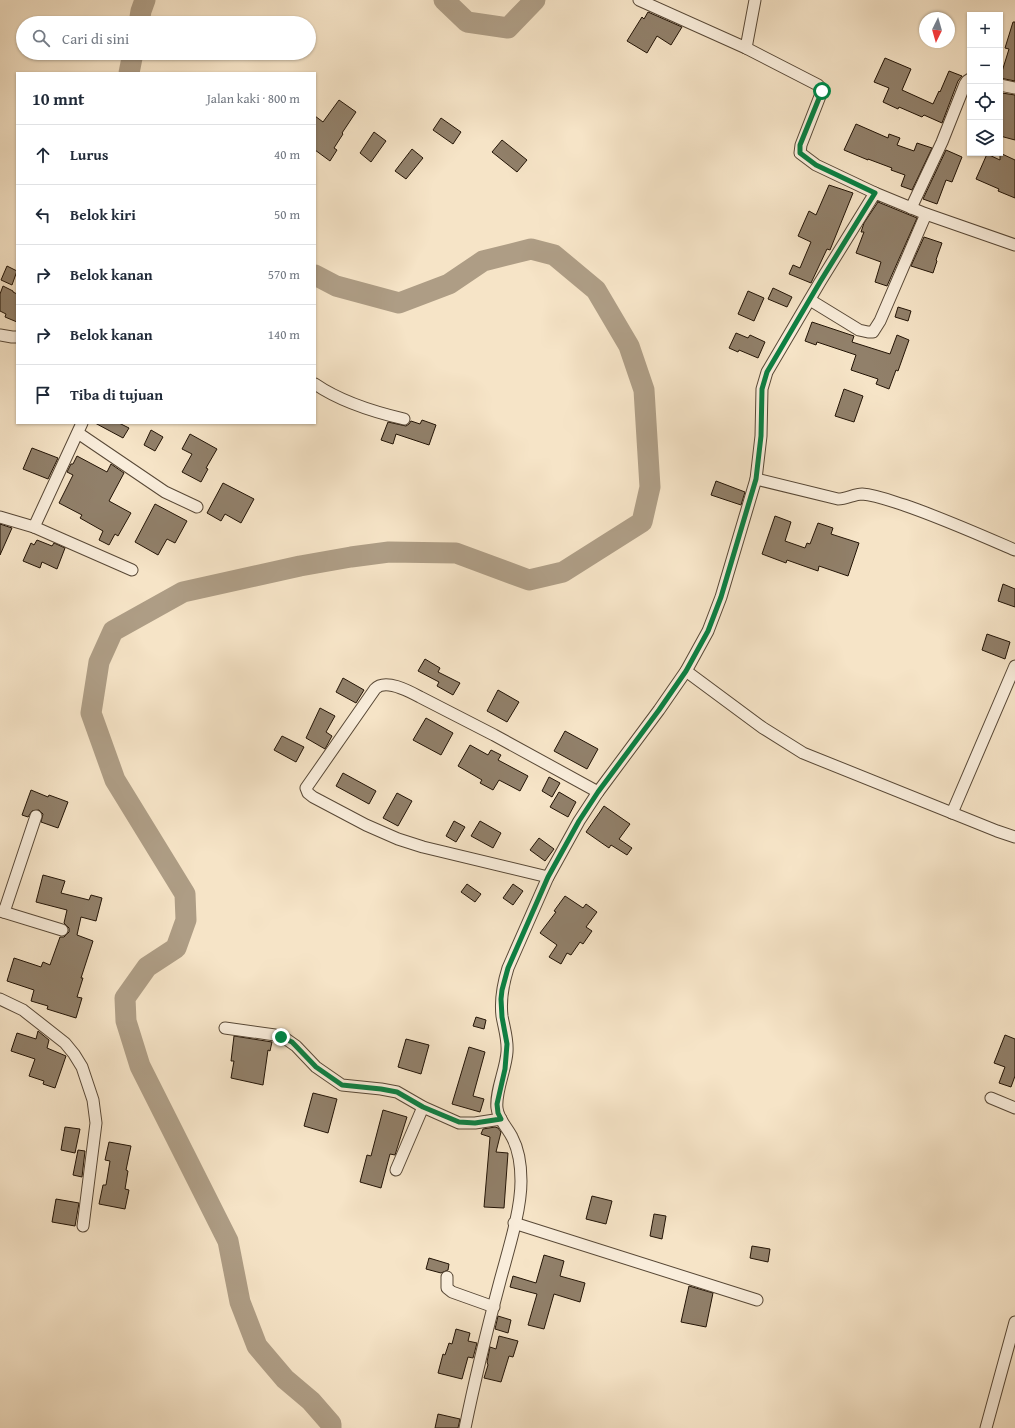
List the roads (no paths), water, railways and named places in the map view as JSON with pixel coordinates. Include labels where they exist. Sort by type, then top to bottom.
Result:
[{"type":"street","points":[[639,0],[746,48],[814,82],[821,87],[821,95],[800,147],[800,153],[816,165],[911,208],[1015,245]]},
{"type":"street","points":[[746,48],[755,0]]},
{"type":"street","points":[[911,208],[942,142],[967,81]]},
{"type":"street","points":[[1003,86],[1015,88]]},
{"type":"street","points":[[465,1428],[476,1374],[521,1194],[521,1171],[518,1153],[512,1138],[498,1113],[497,1104],[505,1069],[507,1044],[502,1010],[502,990],[508,968],[548,877],[579,821],[598,792],[686,671],[708,631],[739,537],[756,479],[761,436],[763,383],[771,364],[875,193]]},
{"type":"street","points":[[810,300],[859,330],[873,332],[880,321],[926,214]]},
{"type":"street","points":[[0,335],[16,337]]},
{"type":"street","points":[[316,385],[355,405],[381,414],[404,419]]},
{"type":"street","points":[[34,527],[80,428],[165,492],[197,507]]},
{"type":"street","points":[[756,479],[838,499],[845,499],[858,494],[875,496],[918,510],[965,528],[1015,550]]},
{"type":"street","points":[[0,517],[34,527],[132,570]]},
{"type":"street","points":[[952,813],[1015,666]]},
{"type":"street","points":[[686,671],[763,728],[803,753],[1015,837]]},
{"type":"street","points":[[548,877],[423,847],[398,839],[366,825],[313,797],[308,793],[306,788],[376,687],[385,684],[420,697],[494,735],[598,792]]},
{"type":"street","points":[[36,816],[2,912],[62,930]]},
{"type":"street","points":[[0,999],[23,1010],[65,1043],[82,1067],[93,1100],[96,1123],[83,1226]]},
{"type":"street","points":[[224,1028],[275,1035],[286,1039],[296,1046],[316,1067],[342,1085],[397,1092],[423,1107],[459,1122],[475,1123],[501,1119]]},
{"type":"street","points":[[991,1098],[1015,1108]]},
{"type":"street","points":[[396,1170],[423,1107]]},
{"type":"street","points":[[514,1223],[757,1300]]},
{"type":"street","points":[[447,1277],[447,1288],[452,1292],[494,1306]]},
{"type":"street","points":[[986,1428],[1015,1322]]},
{"type":"waterway","points":[[140,16],[145,0]]},
{"type":"waterway","points":[[444,0],[467,22],[508,28],[535,0]]},
{"type":"waterway","points":[[129,72],[132,60]]},
{"type":"waterway","points":[[316,276],[336,286],[399,303],[449,284],[483,261],[531,249],[554,255],[596,290],[629,346],[644,390],[650,487],[642,522],[563,572],[529,580],[456,553],[389,552],[300,566],[183,592],[113,631],[99,662],[91,713],[115,780],[185,894],[186,920],[176,948],[147,967],[125,998],[126,1021],[140,1066],[228,1241],[240,1302],[257,1346],[285,1379],[311,1401],[331,1424],[331,1428]]}]
